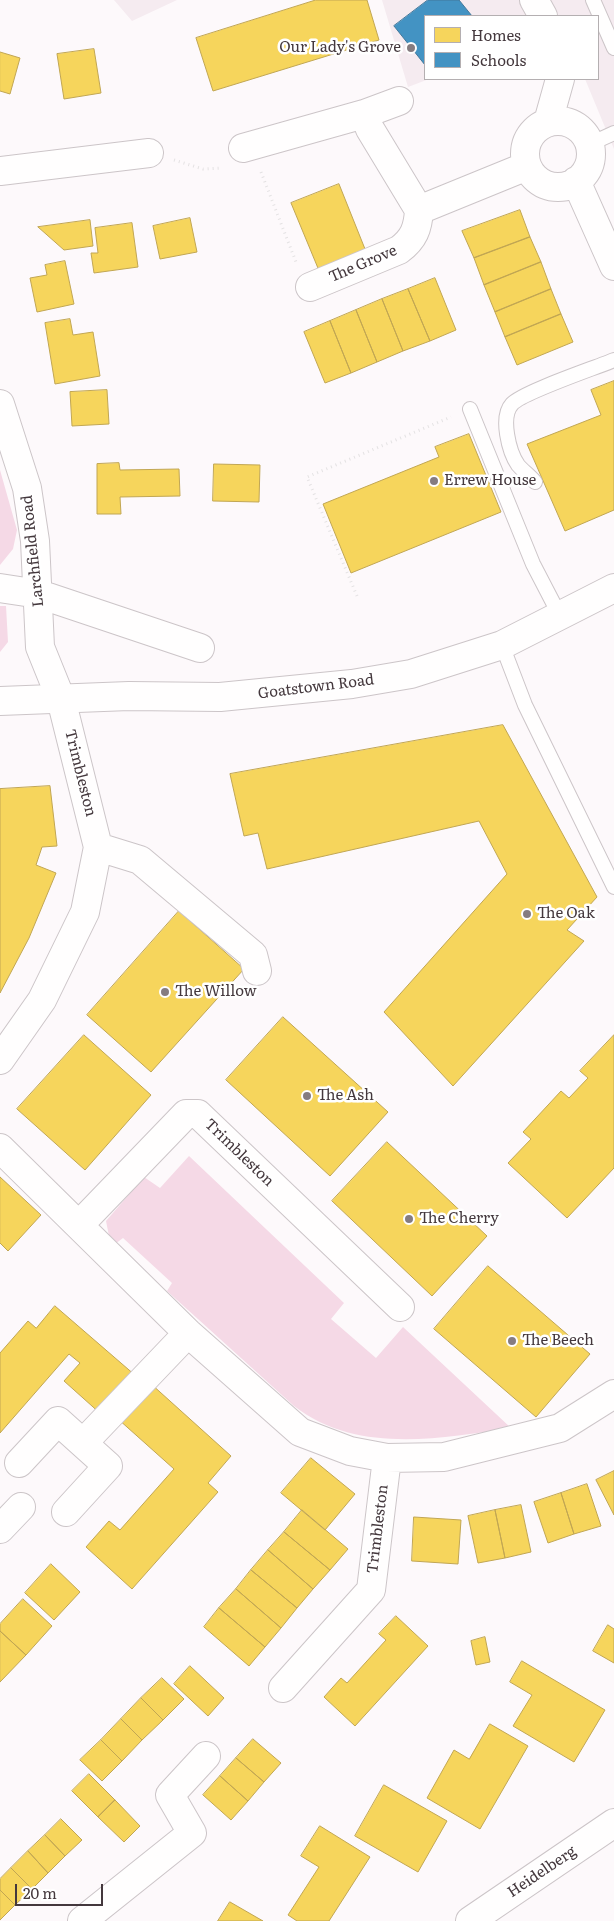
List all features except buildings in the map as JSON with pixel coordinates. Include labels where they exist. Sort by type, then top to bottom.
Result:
[{"type":"street","points":[[534,0],[542,15]]},
{"type":"street","points":[[548,122],[560,80]]},
{"type":"street","points":[[241,154],[399,101]]},
{"type":"street","points":[[364,114],[370,129],[420,210],[527,166]]},
{"type":"street","points":[[558,120],[573,124],[585,135],[590,144],[589,165],[576,181],[568,185],[548,186],[532,175],[527,166],[526,144],[530,134],[538,126],[548,122],[558,120]]},
{"type":"street","points":[[0,171],[149,153]]},
{"type":"street","points":[[576,181],[614,266]]},
{"type":"street","name":"The Grove","points":[[310,287],[399,250],[410,241],[418,228],[420,210]]},
{"type":"street","name":"Larchfield Road","points":[[0,404],[27,488],[35,541],[40,647],[61,699]]},
{"type":"street","points":[[0,588],[39,594],[200,648]]},
{"type":"street","name":"Goatstown Road","points":[[0,701],[129,696],[220,697],[352,684],[411,674],[502,644],[614,588]]},
{"type":"street","name":"Trimbleston","points":[[0,1060],[42,1000],[85,912],[98,847],[61,699]]},
{"type":"street","points":[[98,847],[140,860],[252,955],[257,971]]},
{"type":"street","name":"Trimbleston","points":[[80,1224],[186,1114],[198,1114],[400,1307]]},
{"type":"street","points":[[0,1148],[80,1224],[188,1333],[300,1432],[350,1451],[387,1458],[444,1457],[560,1428],[614,1394]]},
{"type":"street","points":[[83,1443],[188,1333]]},
{"type":"street","points":[[20,1463],[58,1421],[108,1466],[66,1512]]},
{"type":"street","name":"Trimbleston","points":[[283,1688],[371,1590],[387,1458]]},
{"type":"street","points":[[0,1529],[21,1507]]},
{"type":"street","points":[[82,1921],[192,1833],[170,1795],[206,1756]]},
{"type":"street","name":"Heidelberg","points":[[470,1921],[614,1823]]},
{"type":"lane","points":[[593,0],[614,48]]},
{"type":"lane","points":[[590,144],[614,133]]},
{"type":"lane","points":[[535,482],[518,465],[508,437],[505,417],[512,404],[532,393],[614,360]]},
{"type":"lane","points":[[470,409],[533,564],[560,616]]},
{"type":"lane","points":[[502,644],[525,705],[614,887]]},
{"type":"path","points":[[149,153],[203,169],[241,154],[303,278],[310,287]]},
{"type":"path","points":[[357,596],[307,476],[470,409]]},
{"type":"shaded area","points":[[114,0],[177,0],[132,21]]},
{"type":"shaded area","name":"Our Lady's Grove","points":[[382,0],[614,0],[614,149],[585,80],[599,80],[599,15],[424,15],[424,80],[426,80],[408,87]]},
{"type":"shaded area","points":[[0,470],[17,530],[13,549],[0,565]]},
{"type":"shaded area","points":[[0,606],[6,606],[8,642],[0,652]]},
{"type":"shaded area","points":[[189,1156],[344,1303],[331,1319],[376,1358],[403,1327],[511,1428],[427,1439],[371,1437],[344,1431],[318,1421],[294,1406],[167,1291],[172,1283],[123,1238],[115,1244],[109,1236],[106,1221],[144,1177],[160,1188]]},
{"type":"place","name":"Our Lady's Grove","points":[[411,48]]},
{"type":"place","name":"Errew House","points":[[434,481]]},
{"type":"place","name":"The Oak","points":[[527,914]]},
{"type":"place","name":"The Willow","points":[[165,992]]},
{"type":"place","name":"The Ash","points":[[307,1096]]},
{"type":"place","name":"The Cherry","points":[[409,1219]]},
{"type":"place","name":"The Beech","points":[[512,1341]]}]
